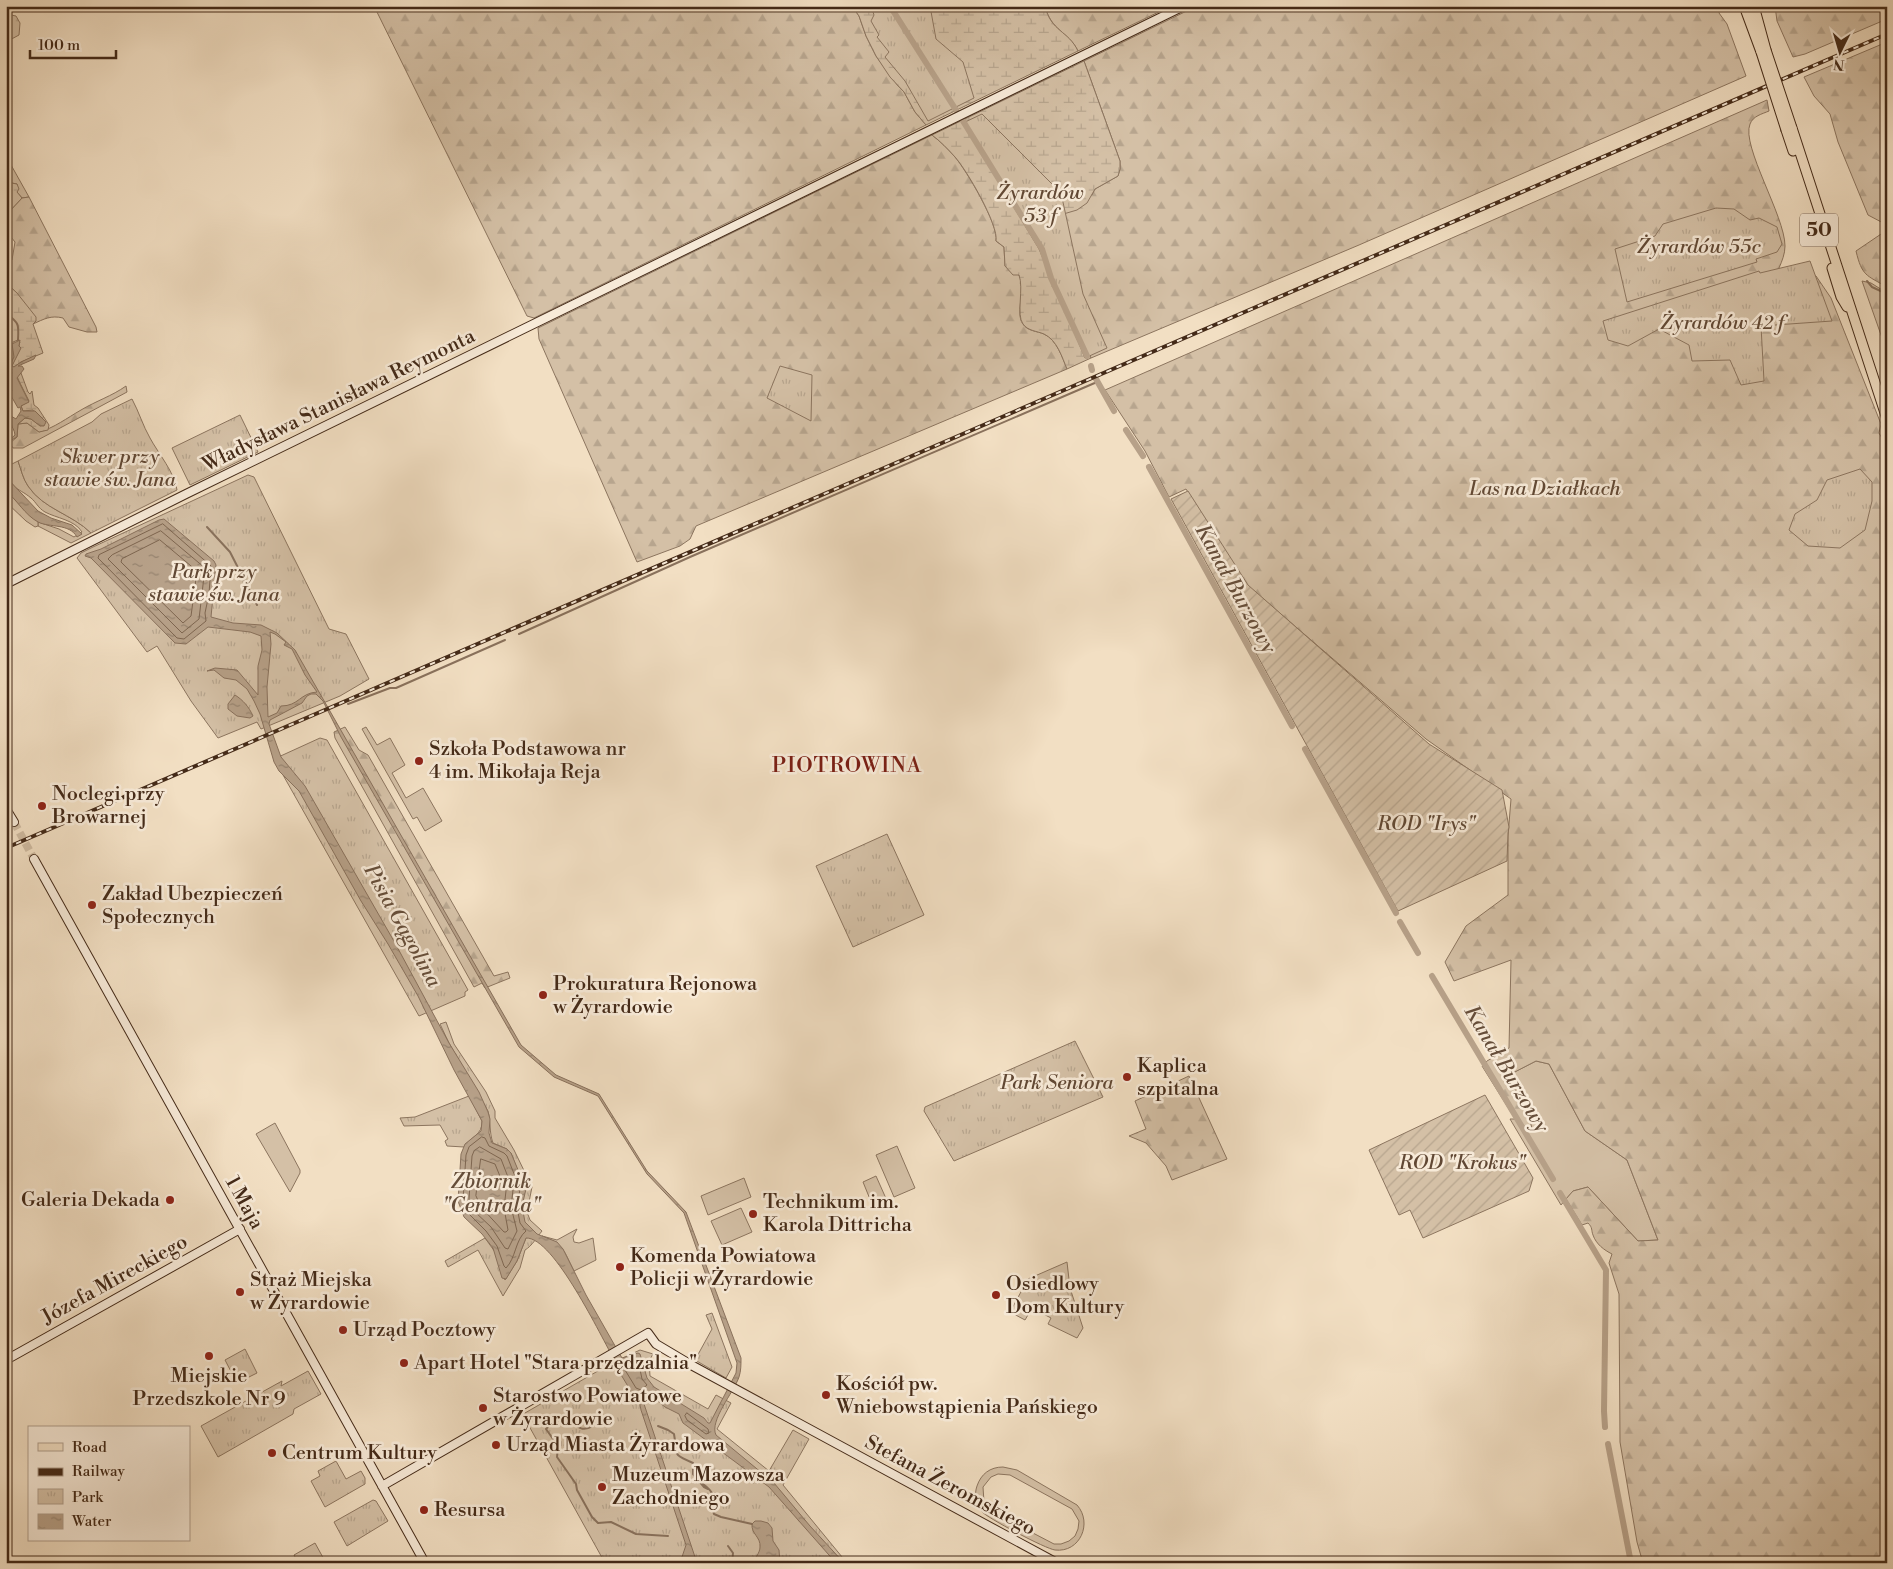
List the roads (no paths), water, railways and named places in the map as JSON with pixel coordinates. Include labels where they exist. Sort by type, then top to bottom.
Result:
[{"type":"main road","name":"50","points":[[1744,6],[1764,51]]},
{"type":"main road","name":"50","points":[[1750,6],[1789,129],[1887,419]]},
{"type":"main road","points":[[1754,6],[1764,51]]},
{"type":"street","name":"Władysława Stanisława Reymonta","points":[[6,584],[90,541],[1184,6]]},
{"type":"street","points":[[6,809],[14,822]]},
{"type":"street","name":"1 Maja","points":[[34,859],[425,1563]]},
{"type":"street","name":"Józefa Mireckiego","points":[[6,1360],[240,1230]]},
{"type":"street","name":"Stefana Żeromskiego","points":[[382,1486],[648,1332],[658,1346],[1057,1563]]},
{"type":"water","points":[[20,340],[19,346],[21,348],[12,366],[14,367],[36,355],[34,359],[18,366],[22,366],[24,369],[17,378],[29,402],[21,406],[23,411],[35,411],[46,422],[44,426],[40,426],[31,419],[25,418],[18,424],[17,437],[6,443],[15,435],[6,413],[16,419],[21,411],[6,387],[6,373],[12,370],[10,365],[14,357],[12,344]]},
{"type":"water","points":[[6,477],[38,511],[51,518],[72,525],[82,534],[77,537],[69,530],[59,526],[43,524],[33,519],[6,491]]},
{"type":"water","name":"Zbiornik \"Centrala\"","points":[[164,519],[214,561],[216,565],[211,617],[233,623],[261,625],[277,633],[295,650],[521,1045],[556,1075],[599,1094],[647,1171],[686,1212],[741,1358],[739,1377],[716,1422],[716,1435],[774,1483],[844,1563],[836,1563],[769,1487],[683,1423],[679,1414],[665,1407],[648,1393],[644,1395],[644,1404],[697,1563],[672,1563],[682,1557],[686,1545],[641,1410],[638,1395],[632,1393],[576,1290],[550,1253],[537,1242],[526,1238],[517,1261],[506,1279],[502,1278],[493,1248],[482,1234],[464,1217],[458,1201],[461,1154],[465,1144],[481,1131],[482,1121],[454,1070],[418,996],[388,944],[361,901],[299,791],[279,771],[274,762],[260,714],[247,689],[236,680],[224,678],[214,670],[207,671],[215,668],[237,670],[258,695],[258,666],[262,650],[261,636],[250,632],[208,627],[186,644],[175,643],[91,558],[85,556]],"holes":[[[270,632],[286,642],[284,645],[292,649],[305,675],[317,692],[311,693],[292,704],[281,706],[277,713],[268,717],[267,687],[271,644]],[[311,694],[316,694],[323,701],[341,737],[519,1047],[554,1077],[598,1096],[647,1174],[684,1213],[737,1363],[736,1373],[710,1423],[654,1387],[647,1378],[640,1354],[622,1358],[586,1295],[563,1249],[557,1242],[537,1234],[525,1222],[522,1206],[526,1189],[511,1153],[507,1149],[492,1143],[489,1133],[490,1119],[479,1092],[449,1043],[395,943],[305,786],[281,757],[269,724],[270,720],[302,703]]]},
{"type":"water","points":[[235,695],[246,704],[253,716],[250,718],[237,716],[228,709],[228,704]]},
{"type":"water","points":[[755,1521],[768,1523],[772,1528],[773,1541],[779,1550],[780,1563],[754,1563],[760,1547],[752,1527]]},
{"type":"waterway","name":"Kanał Burzowy","points":[[890,6],[956,110]]},
{"type":"waterway","name":"Kanał Burzowy","points":[[963,121],[1042,249],[1051,278],[1087,356]]},
{"type":"waterway","points":[[1867,281],[1872,287],[1887,294]]},
{"type":"waterway","points":[[6,313],[17,324],[18,340]]},
{"type":"waterway","name":"Kanał Burzowy","points":[[1091,366],[1092,370]]},
{"type":"waterway","name":"Kanał Burzowy","points":[[1096,379],[1114,411]]},
{"type":"waterway","points":[[519,634],[690,557],[1097,382]]},
{"type":"waterway","name":"Kanał Burzowy","points":[[1126,430],[1143,456]]},
{"type":"waterway","name":"Kanał Burzowy","points":[[1149,467],[1292,726]]},
{"type":"waterway","points":[[207,527],[230,552],[257,605]]},
{"type":"waterway","points":[[348,704],[390,688],[396,688],[505,640]]},
{"type":"waterway","name":"Kanał Burzowy","points":[[1305,749],[1396,913]]},
{"type":"waterway","name":"Kanał Burzowy","points":[[1400,922],[1418,953]]},
{"type":"waterway","name":"Kanał Burzowy","points":[[1432,976],[1553,1179]]},
{"type":"waterway","name":"Kanał Burzowy","points":[[1560,1193],[1606,1270],[1605,1427]]},
{"type":"waterway","points":[[597,1420],[593,1426],[582,1429],[569,1419],[556,1418],[546,1429],[558,1446],[557,1457],[576,1484],[577,1490],[592,1517],[598,1523],[611,1522],[636,1534],[668,1536]]},
{"type":"waterway","points":[[658,1426],[674,1434],[676,1453],[693,1463],[693,1474],[708,1489]]},
{"type":"waterway","name":"Kanał Burzowy","points":[[1608,1444],[1631,1563]]},
{"type":"waterway","points":[[694,1467],[697,1471],[696,1475]]},
{"type":"waterway","points":[[703,1484],[712,1492],[714,1514],[752,1524]]},
{"type":"waterway","points":[[728,1546],[733,1553],[732,1563]]},
{"type":"tunnel","points":[[14,822],[34,859]]},
{"type":"railway","points":[[6,848],[1887,34]]},
{"type":"place","name":"Szkoła Podstawowa nr 4 im. Mikołaja Reja","points":[[419,761]]},
{"type":"place","name":"Noclegi przy Browarnej","points":[[42,806]]},
{"type":"place","name":"Zakład Ubezpieczeń Społecznych","points":[[92,905]]},
{"type":"place","name":"Prokuratura Rejonowa w Żyrardowie","points":[[543,995]]},
{"type":"place","name":"Kaplica szpitalna","points":[[1127,1077]]},
{"type":"place","name":"Galeria Dekada","points":[[170,1200]]},
{"type":"place","name":"Technikum im. Karola Dittricha","points":[[753,1214]]},
{"type":"place","name":"Komenda Powiatowa Policji w Żyrardowie","points":[[620,1267]]},
{"type":"place","name":"Straż Miejska w Żyrardowie","points":[[240,1292]]},
{"type":"place","name":"Osiedlowy Dom Kultury","points":[[996,1295]]},
{"type":"place","name":"Urząd Pocztowy","points":[[343,1330]]},
{"type":"place","name":"Miejskie Przedszkole Nr 9","points":[[209,1356]]},
{"type":"place","name":"Apart Hotel \"Stara przędzalnia\"","points":[[404,1363]]},
{"type":"place","name":"Kościół pw. Wniebowstąpienia Pańskiego","points":[[826,1395]]},
{"type":"place","name":"Starostwo Powiatowe w Żyrardowie","points":[[483,1408]]},
{"type":"place","name":"Urząd Miasta Żyrardowa","points":[[496,1445]]},
{"type":"place","name":"Centrum Kultury","points":[[272,1453]]},
{"type":"place","name":"Muzeum Mazowsza Zachodniego","points":[[602,1487]]},
{"type":"place","name":"Resursa","points":[[424,1510]]},
{"type":"district","name":"PIOTROWINA","points":[[847,766]]},
{"type":"park label","name":"Żyrardów 53 f","points":[[1040,204]]},
{"type":"park label","name":"Żyrardów 55c","points":[[1699,247]]},
{"type":"park label","name":"Żyrardów 42 f","points":[[1722,323]]},
{"type":"park label","name":"Skwer przy stawie św. Jana","points":[[110,468]]},
{"type":"park label","name":"Las na Działkach","points":[[1545,489]]},
{"type":"park label","name":"Park przy stawie św. Jana","points":[[214,584]]},
{"type":"park label","name":"ROD \"Irys\"","points":[[1426,824]]},
{"type":"park label","name":"Park Seniora","points":[[1057,1083]]},
{"type":"park label","name":"ROD \"Krokus\"","points":[[1462,1163]]},
{"type":"water label","name":"Pisia Gągolina","points":[[402,926]]}]
